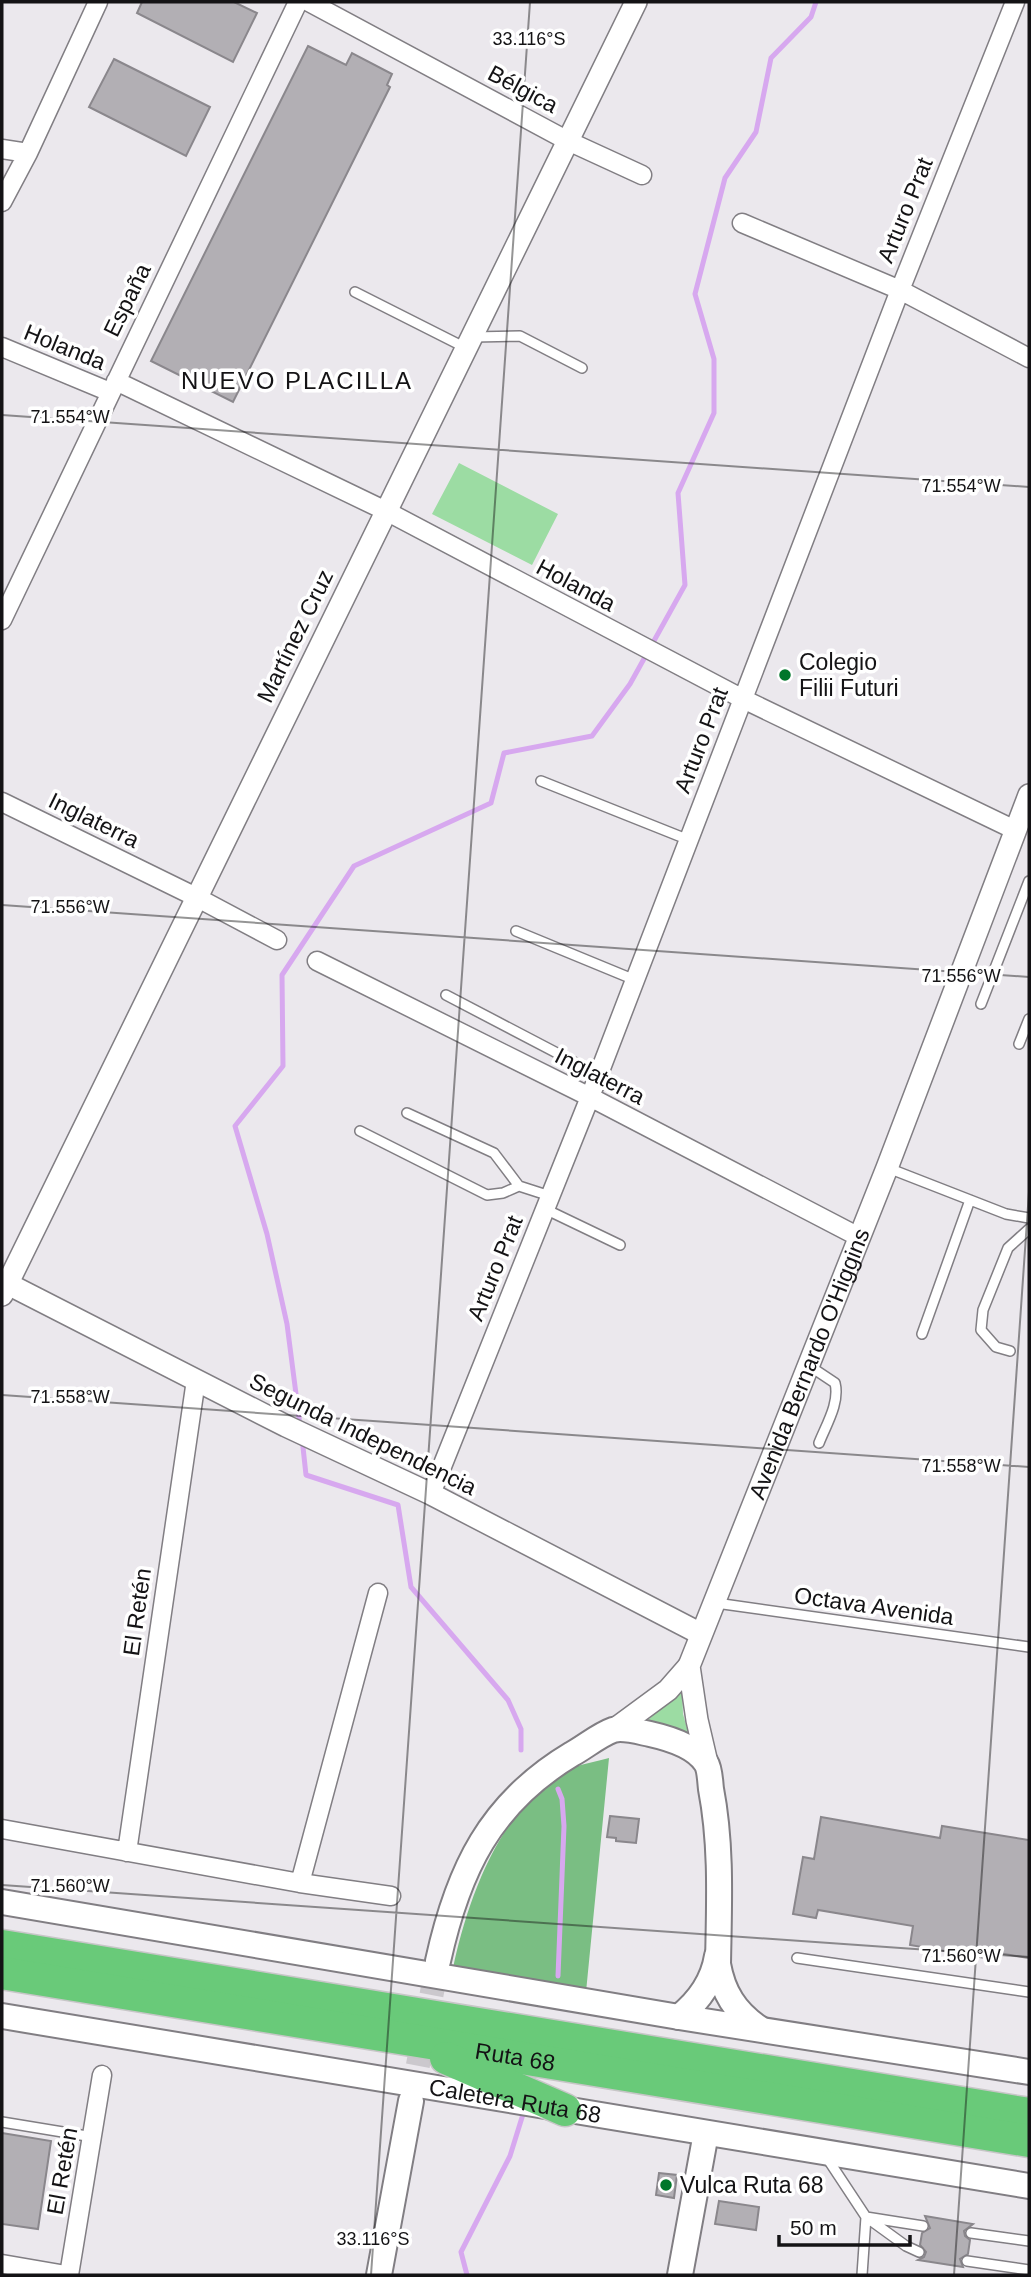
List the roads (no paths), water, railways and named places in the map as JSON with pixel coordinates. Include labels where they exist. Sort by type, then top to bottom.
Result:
[{"type":"highway","name":"Ruta 68","points":[[2,1946],[1029,2114]]},
{"type":"highway","name":"Ruta 68","points":[[2,1973],[1029,2141]]},
{"type":"highway","points":[[403,2039],[565,2110]]},
{"type":"main road","points":[[438,1961],[458,1886],[468,1863],[494,1821],[520,1793],[548,1769],[615,1729],[672,1741],[690,1749],[707,1763]]},
{"type":"main road","name":"Avenida Bernardo O'Higgins","points":[[707,1763],[718,1850],[720,1978],[725,1992],[740,2012],[759,2028]]},
{"type":"main road","points":[[2,1902],[679,2017],[1029,2072]]},
{"type":"main road","name":"Avenida Bernardo O'Higgins","points":[[679,2017],[705,1989],[716,1963],[718,1949]]},
{"type":"main road","name":"Caletera Ruta 68","points":[[2,2016],[1029,2186]]},
{"type":"main road","points":[[379,2275],[411,2101]]},
{"type":"main road","points":[[680,2275],[706,2133]]},
{"type":"street","points":[[2,202],[98,2]]},
{"type":"street","name":"España","points":[[2,620],[298,2]]},
{"type":"street","name":"Bélgica","points":[[309,2],[568,141],[642,175]]},
{"type":"street","name":"Martínez Cruz","points":[[4,1287],[636,2]]},
{"type":"street","name":"Arturo Prat","points":[[431,1494],[590,1097],[900,290],[1015,2]]},
{"type":"street","points":[[2,149],[27,153]]},
{"type":"street","points":[[742,223],[900,290],[1029,358]]},
{"type":"street","name":"Holanda","points":[[2,347],[113,386],[386,511],[743,699],[1015,830]]},
{"type":"street","name":"Avenida Bernardo O'Higgins","points":[[707,1763],[689,1666],[887,1168],[1029,795]]},
{"type":"street","name":"Inglaterra","points":[[2,802],[196,897],[277,940]]},
{"type":"street","name":"Inglaterra","points":[[317,961],[590,1097],[859,1237]]},
{"type":"street","name":"Segunda Independencia","points":[[4,1287],[431,1494],[701,1634]]},
{"type":"street","name":"El Retén","points":[[127,1852],[196,1380]]},
{"type":"street","points":[[300,1882],[378,1593]]},
{"type":"street","points":[[615,1729],[668,1690],[689,1666]]},
{"type":"street","points":[[2,1829],[391,1896]]},
{"type":"street","name":"El Retén","points":[[68,2275],[102,2074]]},
{"type":"street","points":[[2,2264],[68,2275]]},
{"type":"lane","points":[[355,292],[469,343],[520,336],[582,368]]},
{"type":"lane","points":[[541,781],[689,840]]},
{"type":"lane","points":[[981,1004],[1029,881]]},
{"type":"lane","points":[[516,931],[635,980]]},
{"type":"lane","points":[[446,995],[598,1074]]},
{"type":"lane","points":[[1019,1044],[1029,1019]]},
{"type":"lane","points":[[407,1113],[494,1153],[519,1186],[620,1245]]},
{"type":"lane","points":[[360,1131],[487,1195],[503,1193],[519,1186]]},
{"type":"lane","points":[[887,1168],[1006,1214],[1029,1218]]},
{"type":"lane","points":[[922,1334],[971,1200]]},
{"type":"lane","points":[[1010,1351],[996,1347],[981,1330],[983,1310],[1008,1248],[1029,1229]]},
{"type":"lane","points":[[808,1366],[835,1383],[837,1391],[819,1443]]},
{"type":"lane","name":"Octava Avenida","points":[[714,1603],[1029,1647]]},
{"type":"lane","points":[[797,1958],[1029,1992]]},
{"type":"lane","points":[[2,2122],[93,2137]]},
{"type":"lane","points":[[824,2153],[866,2217],[906,2246],[919,2252]]},
{"type":"lane","points":[[866,2217],[923,2226]]},
{"type":"lane","points":[[862,2275],[866,2217]]},
{"type":"lane","points":[[971,2233],[1029,2241]]},
{"type":"lane","points":[[967,2261],[1029,2270]]},
{"type":"waterway","points":[[300,1425],[287,1324],[267,1234],[235,1126],[283,1066],[282,975],[354,866],[491,803],[504,753],[592,736],[630,684],[685,585],[678,493],[714,413],[714,359],[695,294],[725,178],[756,132],[771,58],[811,17],[816,2]]},
{"type":"waterway","points":[[302,1438],[306,1475],[398,1505],[411,1587],[508,1700],[521,1729],[521,1750]]},
{"type":"waterway","points":[[558,1789],[562,1799],[564,1826],[558,1976]]},
{"type":"waterway","points":[[467,2275],[461,2252],[510,2156],[524,2111]]},
{"type":"tunnel","points":[[411,2101],[438,1961]]},
{"type":"place","name":"Colegio Filii Futuri","points":[[785,675]]},
{"type":"place","name":"Vulca Ruta 68","points":[[666,2185]]},
{"type":"district","name":"NUEVO PLACILLA","points":[[297,380]]}]
